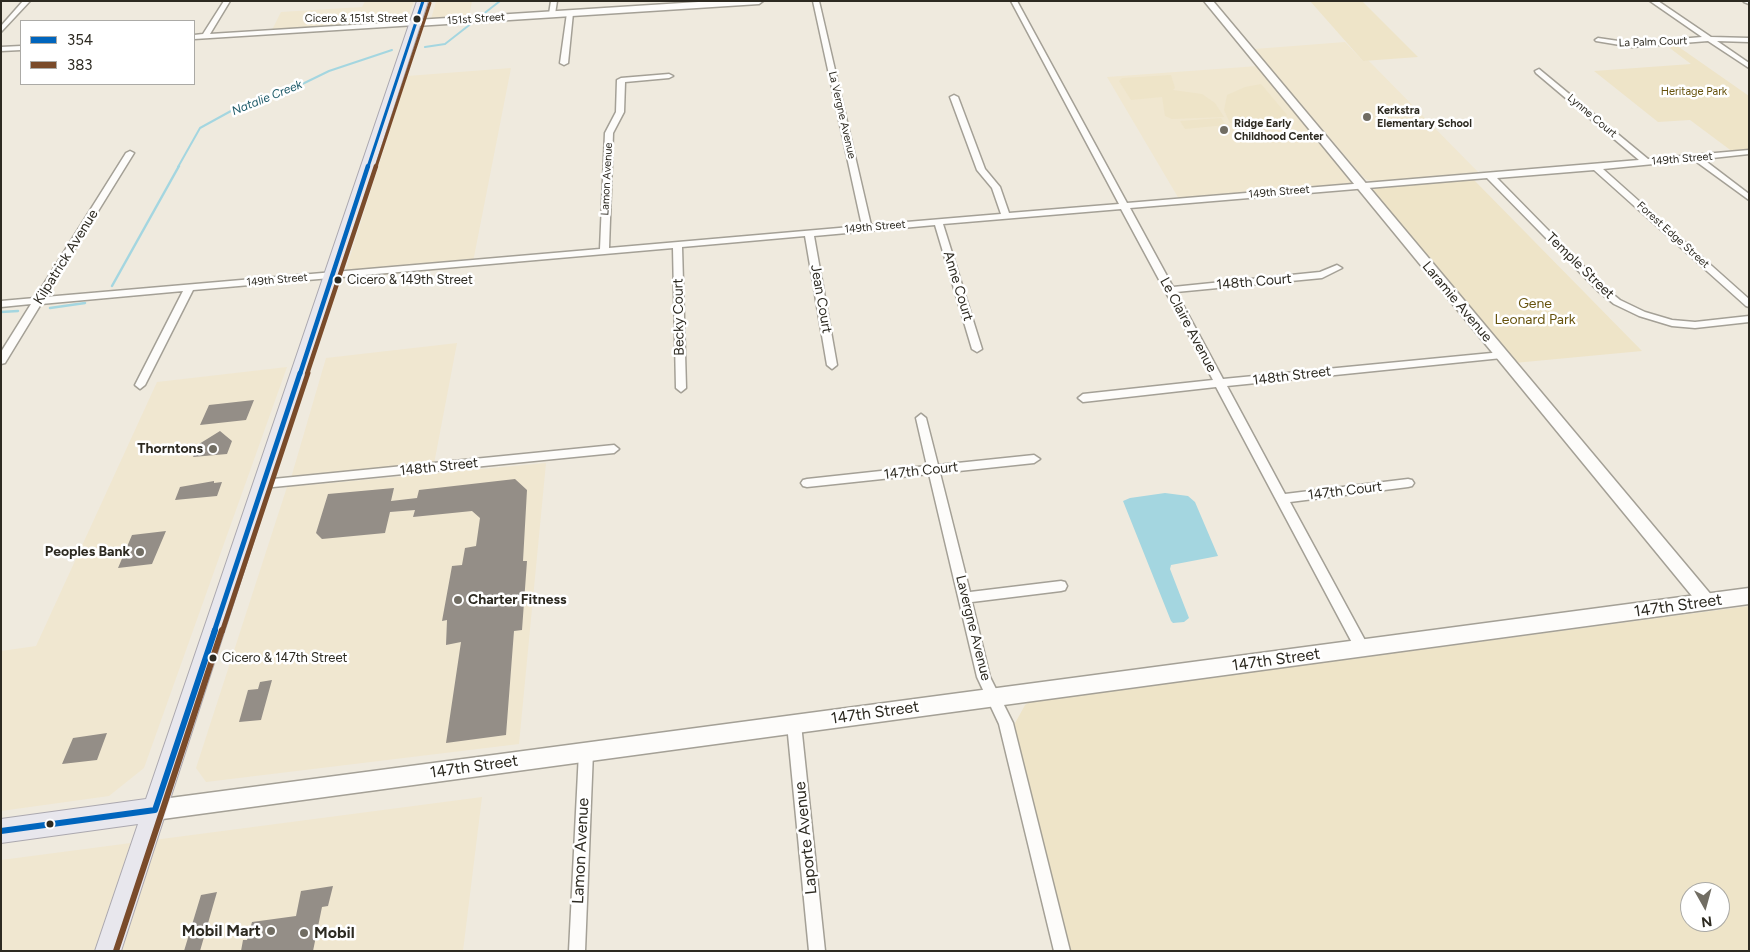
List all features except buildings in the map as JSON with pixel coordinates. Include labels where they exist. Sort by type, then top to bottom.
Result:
[{"type":"main road","points":[[108,951],[423,1]]},
{"type":"main road","name":"147th Street","points":[[1,831],[1749,596]]},
{"type":"street","points":[[1,30],[27,1]]},
{"type":"street","points":[[205,36],[227,1]]},
{"type":"street","points":[[552,14],[554,1]]},
{"type":"street","name":"151st Street","points":[[195,37],[685,4],[759,1]]},
{"type":"street","name":"La Vergne Avenue","points":[[816,1],[867,228]]},
{"type":"street","name":"Le Claire Avenue","points":[[1014,1],[1362,648]]},
{"type":"street","name":"Laramie Avenue","points":[[1208,1],[1359,186],[1707,602]]},
{"type":"street","points":[[1653,1],[1749,66]]},
{"type":"street","points":[[564,63],[570,13]]},
{"type":"street","name":"La Palm Court","points":[[1598,40],[1632,45],[1708,39],[1749,40]]},
{"type":"street","points":[[1,49],[20,48]]},
{"type":"street","name":"Lynne Court","points":[[1539,70],[1646,162]]},
{"type":"street","name":"Lamon Avenue","points":[[604,250],[609,133],[620,112],[621,80],[669,76]]},
{"type":"street","points":[[954,97],[980,170],[996,187],[1006,216]]},
{"type":"street","name":"149th Street","points":[[1,304],[604,250],[1596,167],[1749,152]]},
{"type":"street","name":"Kilpatrick Avenue","points":[[1,360],[130,153]]},
{"type":"street","points":[[1695,157],[1749,198]]},
{"type":"street","name":"Forest Edge Street","points":[[1596,167],[1749,304]]},
{"type":"street","name":"Temple Street","points":[[1490,176],[1601,289],[1617,302],[1642,314],[1672,323],[1695,325],[1749,319]]},
{"type":"street","name":"Anne Court","points":[[938,222],[977,349]]},
{"type":"street","name":"Jean Court","points":[[809,233],[832,365]]},
{"type":"street","name":"Becky Court","points":[[677,245],[681,388]]},
{"type":"street","name":"148th Court","points":[[1170,290],[1322,275],[1337,268]]},
{"type":"street","points":[[140,385],[189,288]]},
{"type":"street","name":"148th Street","points":[[1083,398],[1398,364],[1502,355]]},
{"type":"street","name":"Lavergne Avenue","points":[[920,418],[986,684],[1006,723],[1062,951]]},
{"type":"street","name":"148th Street","points":[[263,484],[614,449]]},
{"type":"street","name":"147th Court","points":[[807,483],[1034,459]]},
{"type":"street","name":"147th Court","points":[[1281,499],[1408,484]]},
{"type":"street","points":[[965,598],[1061,586]]},
{"type":"street","name":"Laporte Avenue","points":[[794,724],[817,951]]},
{"type":"street","name":"Lamon Avenue","points":[[577,951],[586,752]]},
{"type":"shaded area","points":[[365,1],[414,1],[406,22],[272,30],[281,12],[362,7]]},
{"type":"shaded area","points":[[472,1],[469,17],[431,19],[436,2]]},
{"type":"shaded area","name":"Kerkstra Elementary School","points":[[1345,42],[1363,61],[1368,60],[1479,173],[1375,182],[1365,179],[1254,49]]},
{"type":"shaded area","name":"Ridge Early Childhood Center","points":[[1258,66],[1353,183],[1179,199],[1107,77]]},
{"type":"shaded area","points":[[511,68],[472,267],[343,279],[407,76]]},
{"type":"shaded area","points":[[457,343],[434,464],[291,478],[326,358]]},
{"type":"shaded area","points":[[287,367],[144,768],[109,796],[1,811],[1,651],[36,646],[157,382]]},
{"type":"shaded area","points":[[546,463],[519,744],[206,782],[196,768],[287,487]]},
{"type":"shaded area","points":[[482,797],[463,951],[1,951],[1,860]]},
{"type":"green space","points":[[1310,1],[1362,1],[1418,57],[1363,61]]},
{"type":"green space","name":"Heritage Park","points":[[1676,45],[1749,96],[1749,151],[1733,152],[1690,120],[1658,122],[1594,71],[1691,64],[1667,46]]},
{"type":"green space","points":[[1171,75],[1175,88],[1173,90],[1202,94],[1215,103],[1224,117],[1172,119],[1165,116],[1162,97],[1131,100],[1119,81],[1122,78]]},
{"type":"green space","points":[[1261,84],[1287,115],[1283,119],[1230,123],[1224,110],[1227,95],[1245,87]]},
{"type":"green space","points":[[1221,118],[1226,125],[1185,129],[1180,121]]},
{"type":"green space","name":"Gene Leonard Park","points":[[1474,180],[1642,351],[1514,363],[1373,191],[1376,187]]},
{"type":"green space","points":[[1749,606],[1749,951],[1068,951],[1013,734],[1014,725],[1025,705],[1032,701]]},
{"type":"water","points":[[1165,493],[1188,496],[1195,502],[1218,556],[1171,565],[1170,569],[1189,618],[1184,622],[1173,623],[1171,621],[1123,501],[1130,498]]},
{"type":"waterway","name":"Natalie Creek","points":[[425,47],[445,44],[500,1]]},
{"type":"waterway","name":"Natalie Creek","points":[[178,167],[200,128],[240,106],[288,91],[329,71],[392,50]]},
{"type":"waterway","name":"Natalie Creek","points":[[112,286],[179,166]]},
{"type":"waterway","name":"Natalie Creek","points":[[50,308],[85,303]]},
{"type":"waterway","name":"Natalie Creek","points":[[1,312],[18,311]]},
{"type":"transit line","name":"354","points":[[155,810],[423,1]]},
{"type":"transit line","name":"383","points":[[116,951],[430,3]]},
{"type":"transit line","name":"354","points":[[1,831],[155,810]]},
{"type":"place","name":"Cicero & 151st Street","points":[[417,19]]},
{"type":"place","name":"Kerkstra Elementary School","points":[[1367,117]]},
{"type":"place","name":"Ridge Early Childhood Center","points":[[1224,130]]},
{"type":"place","name":"Cicero & 149th Street","points":[[338,280]]},
{"type":"place","name":"Thorntons","points":[[213,449]]},
{"type":"place","name":"Peoples Bank","points":[[140,552]]},
{"type":"place","name":"Charter Fitness","points":[[458,600]]},
{"type":"place","name":"Cicero & 147th Street","points":[[213,658]]},
{"type":"place","name":"Mobil Mart","points":[[271,931]]},
{"type":"place","name":"Mobil","points":[[304,933]]}]
